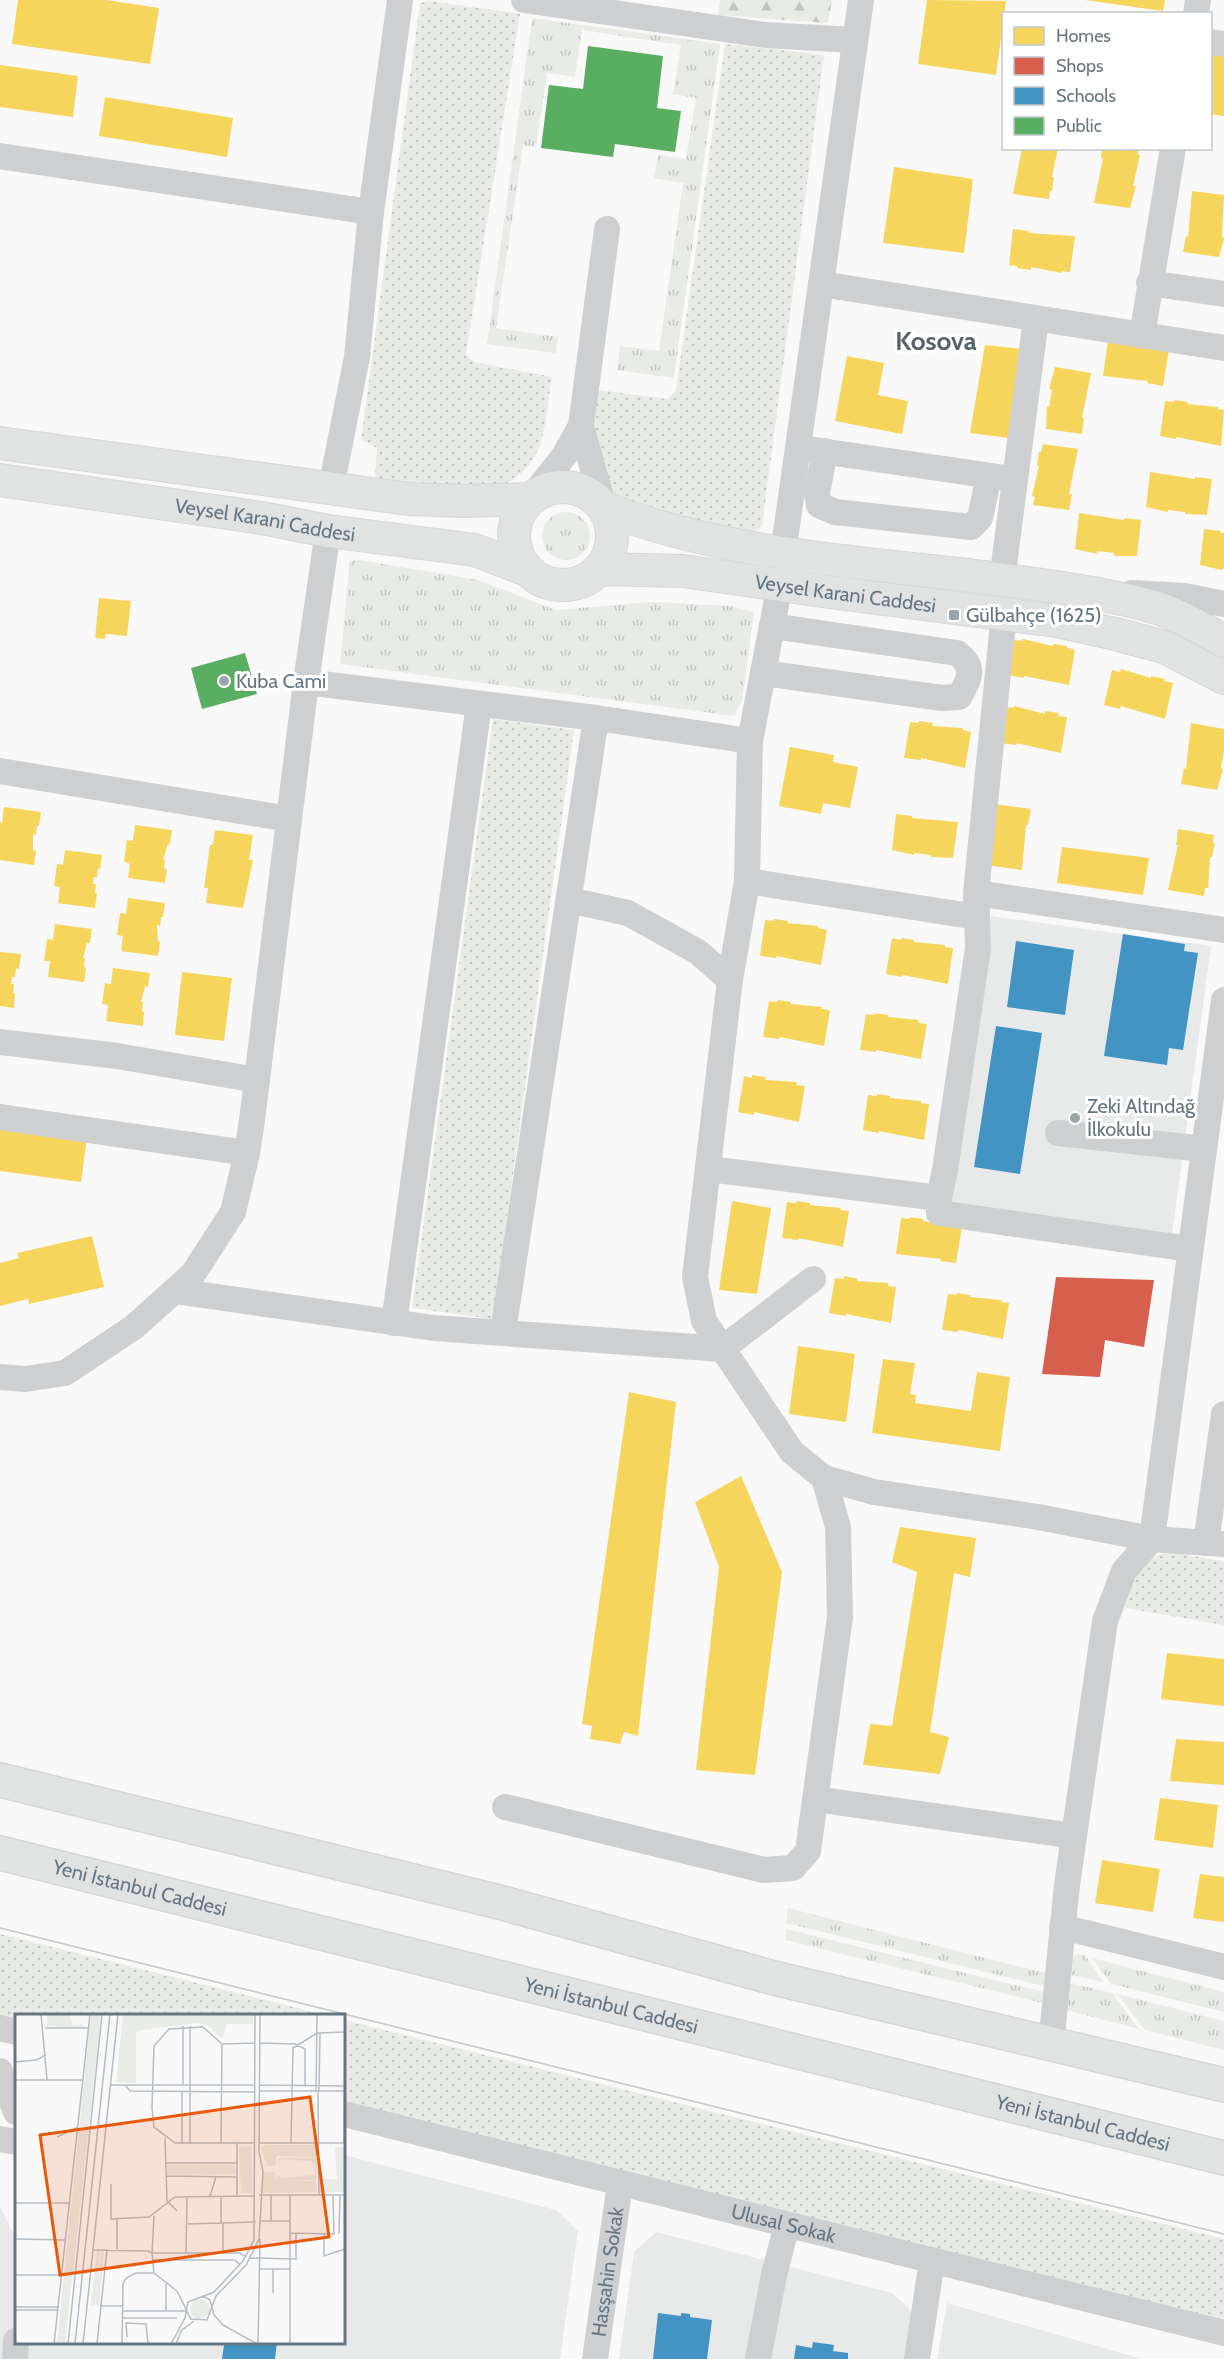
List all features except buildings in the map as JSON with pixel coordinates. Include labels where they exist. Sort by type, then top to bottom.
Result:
[{"type":"highway","points":[[0,1780],[500,1902],[774,1977],[1224,2085]]},
{"type":"highway","name":"Yeni İstanbul Caddesi","points":[[0,1853],[1224,2158]]},
{"type":"main road","name":"Veysel Karani Caddesi","points":[[0,443],[410,499],[465,501],[530,499]]},
{"type":"main road","name":"Veysel Karani Caddesi","points":[[0,480],[262,518],[328,531],[475,550],[529,571]]},
{"type":"main road","points":[[561,486],[577,488],[592,496],[604,508],[611,523],[612,540],[608,556],[599,569],[587,579],[572,584],[556,585],[541,580],[529,571],[519,558],[514,543],[515,527],[520,513],[530,499],[544,490],[561,486]]},
{"type":"main road","name":"Veysel Karani Caddesi","points":[[604,508],[627,517],[728,545],[781,569],[1115,633],[1164,647],[1224,678]]},
{"type":"main road","name":"Veysel Karani Caddesi","points":[[599,569],[683,571],[781,569],[1002,580],[1083,591],[1156,607],[1224,641]]},
{"type":"street","points":[[331,488],[357,357],[371,212],[400,0]]},
{"type":"street","points":[[524,0],[765,35],[855,40]]},
{"type":"street","points":[[861,0],[781,569],[750,741],[747,881],[730,980],[695,1277],[704,1321],[792,1452],[824,1478],[874,1492],[1038,1517],[1152,1539],[1215,1544],[1224,1414]]},
{"type":"street","points":[[1142,336],[1173,150]]},
{"type":"street","points":[[0,156],[371,212]]},
{"type":"street","points":[[530,499],[564,456],[581,426],[607,230]]},
{"type":"street","points":[[1149,283],[1224,294]]},
{"type":"street","points":[[821,284],[1224,348]]},
{"type":"street","points":[[1002,580],[1036,319]]},
{"type":"street","points":[[581,426],[604,508]]},
{"type":"street","points":[[797,448],[1015,479]]},
{"type":"street","points":[[825,451],[817,493],[819,505],[835,512],[971,527],[980,518],[989,476]]},
{"type":"street","points":[[0,1377],[25,1379],[65,1372],[134,1327],[194,1274],[233,1212],[247,1154],[306,682],[328,531]]},
{"type":"street","points":[[1083,591],[1185,596],[1224,604]]},
{"type":"street","points":[[1004,613],[976,905],[978,948],[939,1198],[939,1213],[1190,1250]]},
{"type":"street","points":[[763,673],[942,698],[959,697],[968,682],[970,666],[967,660],[957,653],[772,626]]},
{"type":"street","points":[[306,682],[596,718],[750,741]]},
{"type":"street","points":[[394,1323],[479,704]]},
{"type":"street","points":[[503,1332],[596,718]]},
{"type":"street","points":[[0,771],[289,819]]},
{"type":"street","points":[[747,881],[1224,930]]},
{"type":"street","points":[[569,900],[628,912],[698,952],[730,980]]},
{"type":"street","points":[[1051,2045],[1062,1927],[1106,1621],[1124,1571],[1152,1539],[1224,1000]]},
{"type":"street","points":[[0,1042],[117,1056],[257,1080]]},
{"type":"street","points":[[0,1117],[247,1154]]},
{"type":"street","points":[[1058,1133],[1204,1149]]},
{"type":"street","points":[[709,1169],[939,1198]]},
{"type":"street","points":[[175,1291],[434,1328],[722,1349],[813,1279]]},
{"type":"street","points":[[505,1807],[764,1870],[793,1868],[808,1851],[840,1617],[838,1527],[824,1478]]},
{"type":"street","points":[[815,1799],[1074,1836]]},
{"type":"street","points":[[1062,1927],[1224,1967]]},
{"type":"street","points":[[0,2028],[15,2032]]},
{"type":"street","points":[[0,2071],[15,2109]]},
{"type":"street","name":"Ulusal Sokak","points":[[345,2114],[1224,2333]]},
{"type":"street","points":[[0,2139],[15,2142]]},
{"type":"street","name":"Hasşahin Sokak","points":[[595,2359],[620,2184]]},
{"type":"street","points":[[758,2359],[774,2275],[788,2225]]},
{"type":"street","points":[[916,2359],[933,2261]]},
{"type":"street","points":[[15,2359],[16,2344]]},
{"type":"shaded area","name":"Zeki Altındağ İlkokulu","points":[[990,916],[1211,946],[1172,1235],[951,1205]]},
{"type":"shaded area","points":[[345,2155],[556,2210],[578,2231],[560,2359],[0,2359],[0,2207],[15,2237],[15,2344],[345,2344]]},
{"type":"shaded area","points":[[656,2232],[892,2293],[912,2311],[905,2359],[619,2359],[634,2252]]},
{"type":"shaded area","points":[[947,2303],[1142,2359],[937,2359]]},
{"type":"green space","points":[[720,0],[832,0],[828,23],[718,15]]},
{"type":"green space","points":[[429,1],[520,14],[466,354],[474,362],[552,377],[540,444],[525,470],[507,483],[466,492],[419,488],[375,479],[377,448],[361,440],[420,3]]},
{"type":"green space","points":[[532,18],[720,44],[674,378],[617,370],[620,346],[659,351],[683,183],[654,178],[658,155],[686,159],[696,98],[673,94],[681,45],[582,30],[575,77],[547,73],[536,147],[523,146],[496,328],[558,337],[556,353],[487,344]]},
{"type":"green space","points":[[725,44],[824,55],[762,526],[751,533],[627,507],[608,491],[593,455],[598,390],[668,399],[676,390]]},
{"type":"green space","points":[[561,512],[571,512],[586,522],[590,536],[589,545],[580,556],[571,560],[561,560],[546,550],[542,541],[542,531],[552,516]]},
{"type":"green space","points":[[359,560],[478,580],[556,610],[650,602],[731,606],[754,612],[742,701],[734,716],[340,664],[350,561]]},
{"type":"green space","points":[[493,719],[574,730],[493,1319],[412,1308]]},
{"type":"green space","points":[[1168,1552],[1224,1561],[1224,1625],[1125,1608],[1138,1573],[1143,1566],[1157,1556]]},
{"type":"green space","points":[[788,1908],[1045,1973],[1044,1986],[786,1923]]},
{"type":"green space","points":[[786,1929],[1044,1992],[1042,2003],[785,1940]]},
{"type":"green space","points":[[0,1934],[321,2014],[15,2014],[15,2020],[0,2015]]},
{"type":"green space","points":[[1072,1955],[1085,1955],[1103,1982],[1067,1974]]},
{"type":"green space","points":[[1092,1958],[1224,1992],[1224,2012],[1111,1984]]},
{"type":"green space","points":[[1066,1982],[1112,1993],[1139,2029],[1062,2009]]},
{"type":"green space","points":[[1117,1994],[1224,2021],[1224,2050],[1145,2030]]},
{"type":"green space","points":[[345,2020],[1224,2239],[1224,2321],[345,2101]]},
{"type":"tram line","points":[[0,1928],[344,2014]]},
{"type":"tram line","points":[[345,2014],[1224,2234]]},
{"type":"place","name":"Gülbahçe (1625)","points":[[954,615]]},
{"type":"place","name":"Kuba Cami","points":[[224,681]]},
{"type":"place","name":"Zeki Altındağ İlkokulu","points":[[1075,1118]]},
{"type":"district","name":"Kosova","points":[[936,341]]}]
